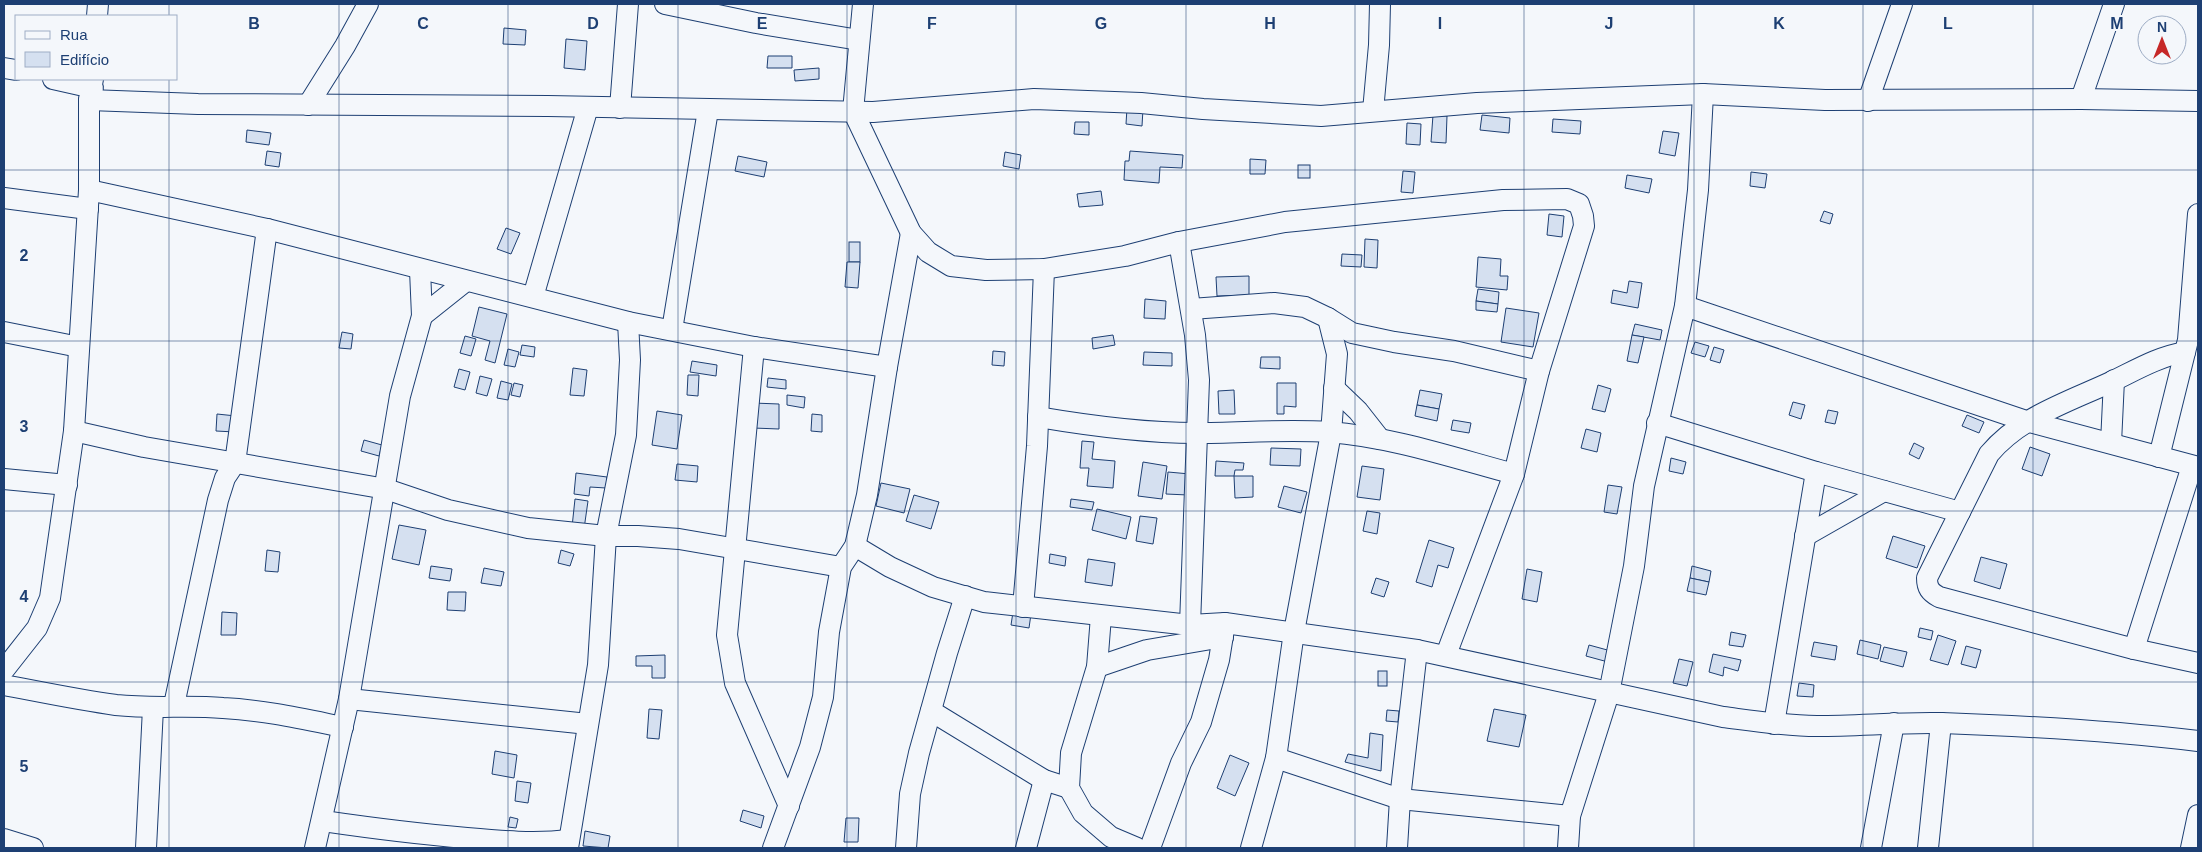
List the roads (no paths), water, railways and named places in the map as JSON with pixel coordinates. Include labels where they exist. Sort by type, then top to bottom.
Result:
[{"type":"street","points":[[308,105],[345,46],[368,4]]},
{"type":"street","points":[[620,108],[628,4]]},
{"type":"street","points":[[665,4],[756,23],[859,40]]},
{"type":"street","points":[[863,4],[853,112],[911,233],[928,252],[951,266],[986,270],[1044,269],[1125,256],[1179,242],[1285,222],[1503,200],[1567,200],[1579,204],[1584,226],[1539,371],[1514,474],[1446,655]]},
{"type":"street","points":[[1373,111],[1379,45],[1380,4]]},
{"type":"street","points":[[1868,101],[1902,4]]},
{"type":"street","points":[[2081,99],[2114,4]]},
{"type":"street","points":[[57,80],[92,89],[308,105],[588,107],[853,112],[1034,100],[1141,103],[1203,109],[1312,115],[1477,103],[1703,94],[1868,101],[2081,99],[2198,101]]},
{"type":"street","points":[[4,670],[13,648],[37,628],[50,598],[74,431],[89,200],[92,89]]},
{"type":"street","points":[[1568,848],[1570,816],[1609,693],[1634,566],[1644,486],[1685,306],[1698,190],[1703,94]]},
{"type":"street","points":[[533,297],[588,107]]},
{"type":"street","points":[[672,330],[708,110]]},
{"type":"street","points":[[4,198],[89,200],[267,229],[420,270],[628,322],[754,346],[887,367]]},
{"type":"street","points":[[2159,457],[2190,344],[2198,214]]},
{"type":"street","points":[[174,705],[218,500],[225,478],[235,463],[267,229]]},
{"type":"street","points":[[773,848],[810,747],[823,697],[829,632],[841,567],[855,546],[867,495],[911,233]]},
{"type":"street","points":[[1179,242],[1195,335],[1199,380],[1190,625]]},
{"type":"street","points":[[1023,607],[1038,417],[1044,269]]},
{"type":"street","points":[[315,848],[350,699],[400,396],[422,316],[420,270]]},
{"type":"street","points":[[422,316],[466,281]]},
{"type":"street","points":[[1191,309],[1274,303],[1306,307],[1352,333],[1394,342],[1454,351],[1539,371]]},
{"type":"street","points":[[1685,306],[2026,421],[2195,467],[2134,649]]},
{"type":"street","points":[[1251,848],[1276,758],[1294,632],[1331,432],[1337,354],[1328,318]]},
{"type":"street","points":[[323,820],[394,831],[505,842],[569,844],[598,665],[606,536],[626,435],[629,388],[628,322]]},
{"type":"street","points":[[4,332],[79,346]]},
{"type":"street","points":[[1337,354],[1352,333]]},
{"type":"street","points":[[2190,344],[2026,421],[2001,439],[1989,454],[1927,578],[1930,592],[1939,597],[2134,649],[2198,663]]},
{"type":"street","points":[[754,346],[727,636],[736,683],[789,806]]},
{"type":"street","points":[[2111,443],[2114,380]]},
{"type":"street","points":[[1334,388],[1358,411],[1380,439]]},
{"type":"street","points":[[1038,417],[1131,431],[1197,433],[1331,432],[1380,439],[1514,474]]},
{"type":"street","points":[[1657,423],[1816,472],[1960,512]]},
{"type":"street","points":[[74,431],[144,447],[386,489],[448,510],[528,528],[606,536],[679,539],[841,567]]},
{"type":"street","points":[[1774,724],[1816,472]]},
{"type":"street","points":[[4,479],[67,485]]},
{"type":"street","points":[[1810,506],[1844,480]]},
{"type":"street","points":[[1805,536],[1884,491]]},
{"type":"street","points":[[855,546],[890,567],[933,587],[984,602],[1224,630],[1294,632],[1417,650],[1723,717],[1774,724],[1816,726],[1942,723],[2110,730],[2198,741]]},
{"type":"street","points":[[906,848],[910,794],[947,653],[965,596]]},
{"type":"street","points":[[1100,616],[1097,667],[1071,753],[1069,788],[1082,813],[1111,837],[1137,848]]},
{"type":"street","points":[[1097,667],[1147,650],[1224,630]]},
{"type":"street","points":[[1150,848],[1181,763],[1201,722],[1213,683],[1224,630]]},
{"type":"street","points":[[1397,848],[1400,799],[1417,650]]},
{"type":"street","points":[[4,685],[116,704],[153,708],[174,705],[224,708],[270,713],[343,727]]},
{"type":"street","points":[[350,699],[588,724]]},
{"type":"street","points":[[146,848],[153,708]]},
{"type":"street","points":[[931,712],[991,750],[1044,780],[1069,788]]},
{"type":"street","points":[[1871,848],[1894,723]]},
{"type":"street","points":[[1928,848],[1942,723]]},
{"type":"street","points":[[1276,758],[1400,799],[1570,816]]},
{"type":"street","points":[[1026,848],[1044,780]]},
{"type":"street","points":[[2191,848],[2198,815]]},
{"type":"street","points":[[1382,848],[1398,826]]},
{"type":"street","points":[[4,839],[33,848]]}]
